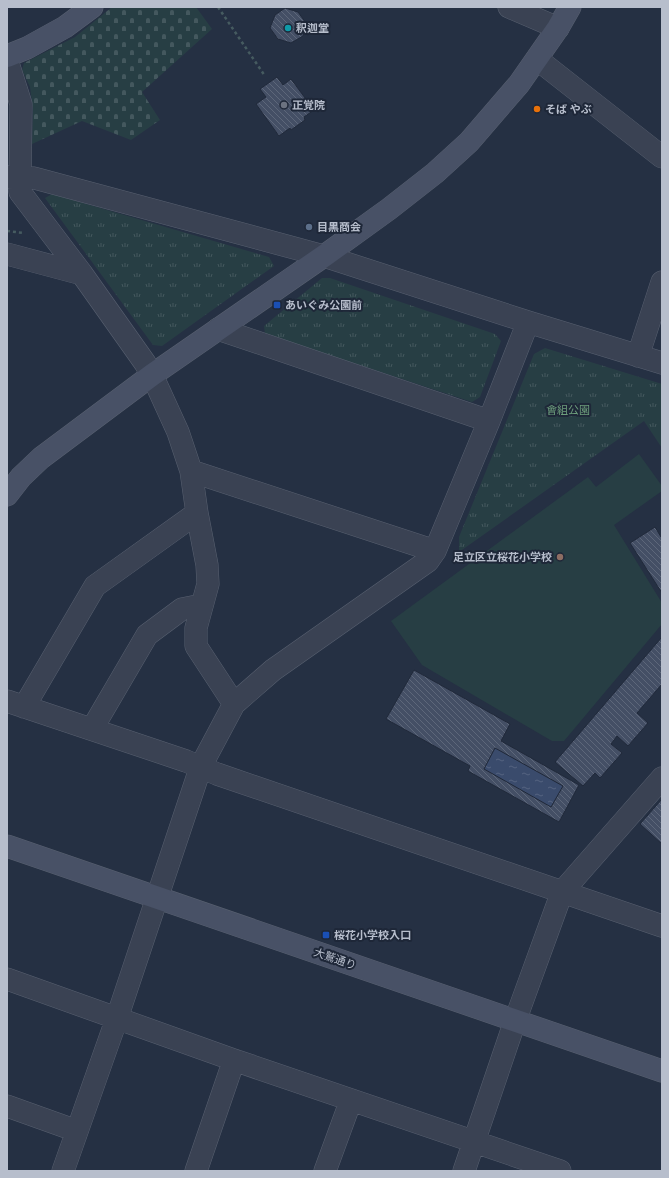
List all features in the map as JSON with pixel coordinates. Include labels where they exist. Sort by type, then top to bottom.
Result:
[{"type":"street","points":[[7,56],[27,48],[65,27],[92,7]]},
{"type":"street","points":[[509,7],[558,28]]},
{"type":"street","points":[[7,495],[21,477],[41,458],[152,375],[395,205],[435,173],[469,142],[519,84],[558,28],[570,7]]},
{"type":"street","points":[[537,59],[662,157]]},
{"type":"street","points":[[7,60],[21,104],[13,177],[20,192],[82,274],[152,375],[178,432],[191,471],[207,565],[208,584],[196,628],[196,646],[234,704]]},
{"type":"street","points":[[13,177],[34,178],[324,256],[528,322],[662,363]]},
{"type":"street","points":[[7,254],[82,274]]},
{"type":"street","points":[[638,356],[662,282]]},
{"type":"street","points":[[63,1171],[117,1018],[201,766],[234,704],[273,670],[428,561],[435,551],[528,322]]},
{"type":"street","points":[[218,329],[489,421]]},
{"type":"street","points":[[191,471],[435,551]]},
{"type":"street","points":[[197,513],[95,586],[16,704],[201,766],[217,774],[662,926]]},
{"type":"street","points":[[92,730],[147,635],[182,609],[202,605]]},
{"type":"street","points":[[464,1171],[515,1021],[562,892],[662,778]]},
{"type":"street","name":"大鷲通り","points":[[7,846],[662,1071]]},
{"type":"street","points":[[7,979],[234,1060],[560,1171]]},
{"type":"street","points":[[196,1171],[234,1060]]},
{"type":"street","points":[[325,1171],[351,1100]]},
{"type":"street","points":[[7,1106],[77,1131]]},
{"type":"path","points":[[218,7],[265,76]]},
{"type":"path","points":[[7,231],[23,233],[28,232]]},
{"type":"green space","points":[[112,7],[196,7],[212,29],[142,92],[160,120],[131,140],[82,121],[32,144],[33,109],[30,87],[22,70],[24,63],[75,37]]},
{"type":"green space","points":[[52,194],[269,257],[274,266],[162,346],[153,345],[45,198]]},
{"type":"green space","points":[[322,278],[330,278],[495,334],[501,341],[480,397],[472,402],[265,334],[264,326]]},
{"type":"green space","name":"會組公園","points":[[545,348],[662,384],[662,448],[644,421],[459,552],[459,537],[534,354]]},
{"type":"green space","points":[[639,454],[662,486],[662,491],[614,525],[662,603],[662,624],[564,741],[552,741],[422,665],[391,621],[588,477],[596,487]]},
{"type":"water","points":[[495,748],[563,786],[551,807],[484,769]]},
{"type":"building","points":[[285,8],[298,12],[306,23],[303,36],[291,43],[278,39],[270,28],[275,15]]},
{"type":"building","points":[[277,77],[283,85],[291,79],[314,110],[304,117],[305,120],[279,136],[256,104],[266,97],[260,89]]},
{"type":"building","points":[[655,527],[661,537],[662,536],[662,593],[630,543]]},
{"type":"building","points":[[662,637],[662,684],[637,713],[648,723],[628,746],[617,736],[611,744],[622,753],[600,778],[595,773],[583,786],[555,762]]},
{"type":"building","points":[[414,670],[510,724],[501,741],[579,785],[559,822],[468,771],[470,766],[386,719]],"holes":[[[495,748],[563,786],[551,807],[484,769]]]},
{"type":"building","points":[[662,799],[662,844],[640,824]]},
{"type":"place","name":"釈迦堂","points":[[288,28]]},
{"type":"place","name":"正覚院","points":[[284,105]]},
{"type":"place","name":"そば やぶ","points":[[537,109]]},
{"type":"place","name":"目黒商会","points":[[309,227]]},
{"type":"place","name":"あいぐみ公園前","points":[[277,305]]},
{"type":"place","name":"足立区立桜花小学校","points":[[560,557]]},
{"type":"place","name":"桜花小学校入口","points":[[326,935]]}]
